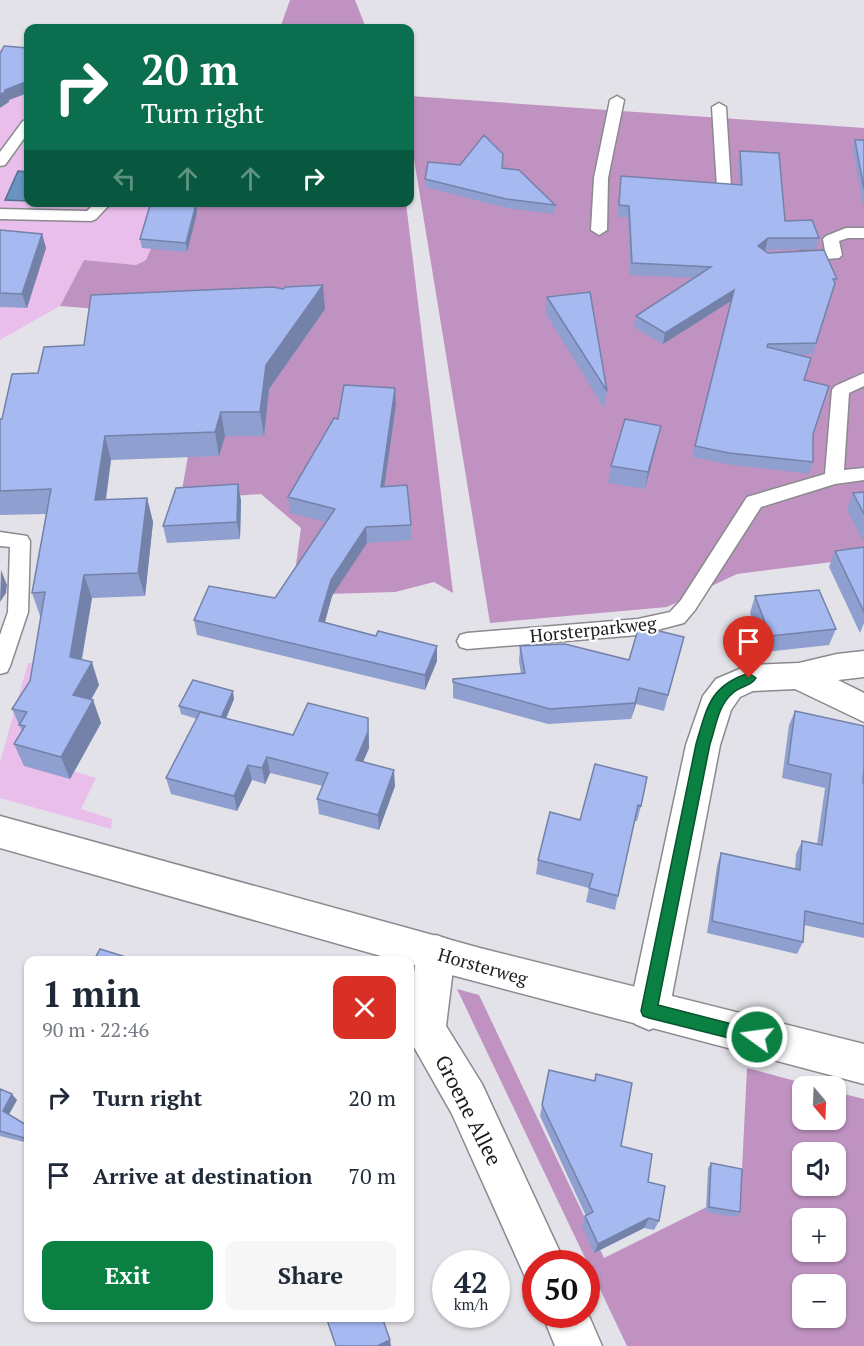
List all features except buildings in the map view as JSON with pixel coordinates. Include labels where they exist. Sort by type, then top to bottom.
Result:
[{"type":"street","points":[[649,1011],[703,744],[715,706],[728,688],[749,678],[769,675],[799,676],[837,667],[864,664]]},
{"type":"street","points":[[799,676],[864,708]]},
{"type":"street","name":"Horsterweg","points":[[0,832],[649,1011],[864,1064]]},
{"type":"street","name":"Groene Allee","points":[[436,953],[425,1029],[467,1099],[536,1250]]},
{"type":"street","points":[[571,1328],[579,1346]]},
{"type":"lane","points":[[600,230],[601,178],[617,100]]},
{"type":"lane","points":[[719,107],[724,187]]},
{"type":"lane","points":[[0,162],[24,129]]},
{"type":"lane","points":[[0,214],[92,216],[100,207]]},
{"type":"lane","points":[[788,256],[834,255],[831,239],[846,233],[864,233]]},
{"type":"lane","points":[[834,478],[841,390],[864,379]]},
{"type":"lane","name":"Horsterparkweg","points":[[467,641],[638,627],[677,618],[688,605],[754,502],[834,478],[864,474]]},
{"type":"lane","points":[[0,539],[20,541],[18,612],[0,666]]},
{"type":"shaded area","points":[[290,0],[355,0],[364,24],[281,24]]},
{"type":"shaded area","points":[[0,49],[24,52],[24,172],[18,171],[6,200],[24,202],[24,207],[169,207],[146,260],[136,265],[84,260],[60,306],[0,340]]},
{"type":"shaded area","points":[[414,96],[864,128],[864,558],[737,574],[667,607],[490,623],[414,159]]},
{"type":"shaded area","points":[[169,207],[406,207],[453,593],[434,582],[395,592],[292,595],[301,528],[261,494],[207,498],[181,496],[212,318],[60,306],[84,260],[136,265],[146,260]]},
{"type":"shaded area","points":[[28,663],[46,663],[30,758],[96,778],[81,809],[112,819],[111,829],[0,798],[0,762]]},
{"type":"shaded area","points":[[457,989],[479,995],[604,1258],[741,1190],[747,1068],[792,1080],[792,1130],[846,1130],[846,1094],[864,1099],[864,1346],[627,1346],[600,1289],[600,1250],[581,1250]]},
{"type":"water","points":[[18,171],[24,172],[24,201],[5,200]]},
{"type":"route","points":[[749,678],[728,688],[715,706],[703,744],[649,1011],[757,1037]]}]
